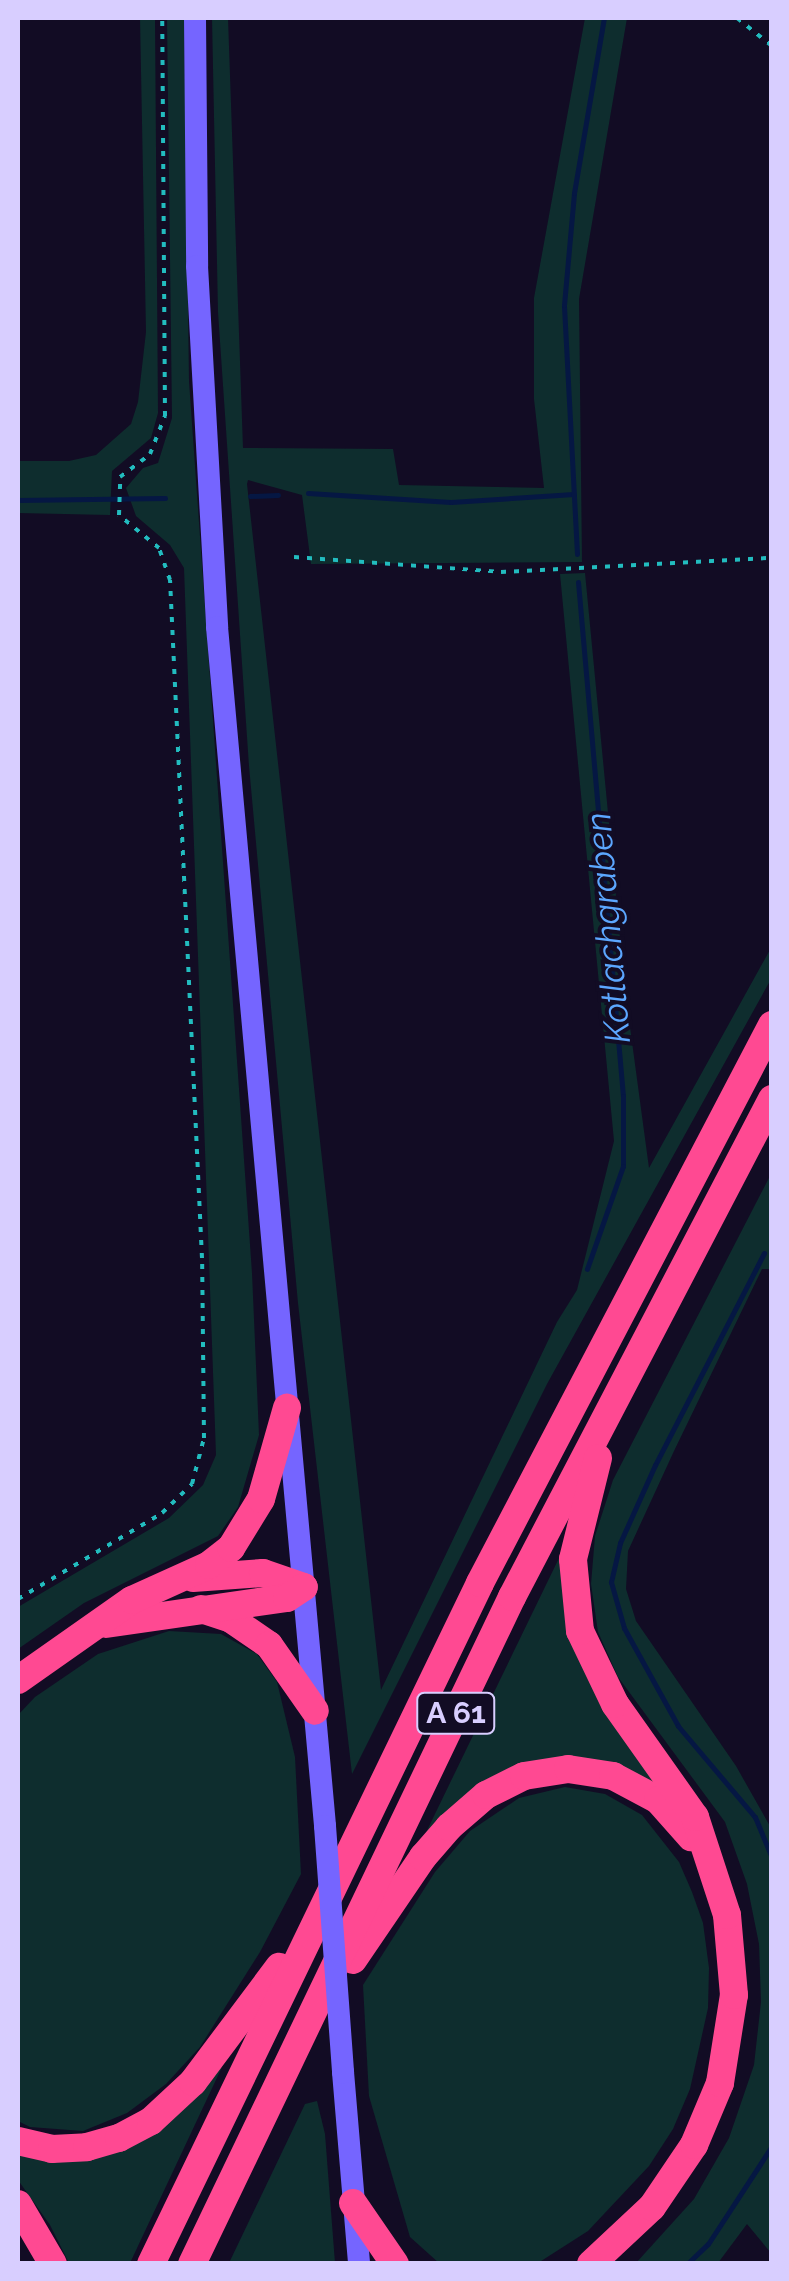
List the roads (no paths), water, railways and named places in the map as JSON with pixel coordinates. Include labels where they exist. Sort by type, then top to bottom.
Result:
[{"type":"highway","name":"A 61","points":[[151,2264],[308,1931],[502,1540],[772,1025]]},
{"type":"highway","name":"A 61","points":[[192,2264],[512,1597],[772,1098]]},
{"type":"highway","name":"A 61","points":[[590,2264],[627,2233],[669,2184],[694,2145],[720,2083],[733,2021],[727,1915],[695,1817],[602,1682],[575,1608],[576,1532],[614,1398]]},
{"type":"highway","points":[[18,1680],[132,1600],[208,1565],[246,1531],[262,1500],[287,1408]]},
{"type":"highway","points":[[179,1579],[263,1573],[304,1587]]},
{"type":"highway","points":[[99,1625],[288,1598],[304,1587]]},
{"type":"highway","points":[[200,1609],[231,1620],[270,1645],[315,1711]]},
{"type":"highway","name":"A 61","points":[[303,2031],[430,1848],[473,1805],[512,1781],[568,1769],[596,1772],[630,1783],[674,1814],[712,1864]]},
{"type":"highway","name":"A 61","points":[[18,2140],[52,2149],[87,2147],[119,2138],[151,2120],[193,2082],[308,1931]]},
{"type":"highway","points":[[353,2203],[395,2264]]},
{"type":"highway","points":[[18,2204],[53,2264]]},
{"type":"main road","points":[[195,18],[197,266],[217,628],[322,1788],[358,2264]]},
{"type":"waterway","name":"Kotlachgraben","points":[[577,554],[564,305],[574,193],[604,18]]},
{"type":"waterway","points":[[308,493],[451,502],[574,494]]},
{"type":"waterway","points":[[250,496],[278,495]]},
{"type":"waterway","points":[[18,500],[165,498]]},
{"type":"waterway","name":"Kotlachgraben","points":[[578,582],[623,1096],[623,1166],[587,1269]]},
{"type":"waterway","points":[[764,1253],[655,1465],[620,1543],[611,1582],[624,1628],[678,1726],[755,1817],[772,1858]]},
{"type":"waterway","points":[[687,2264],[708,2244],[772,2146]]}]
